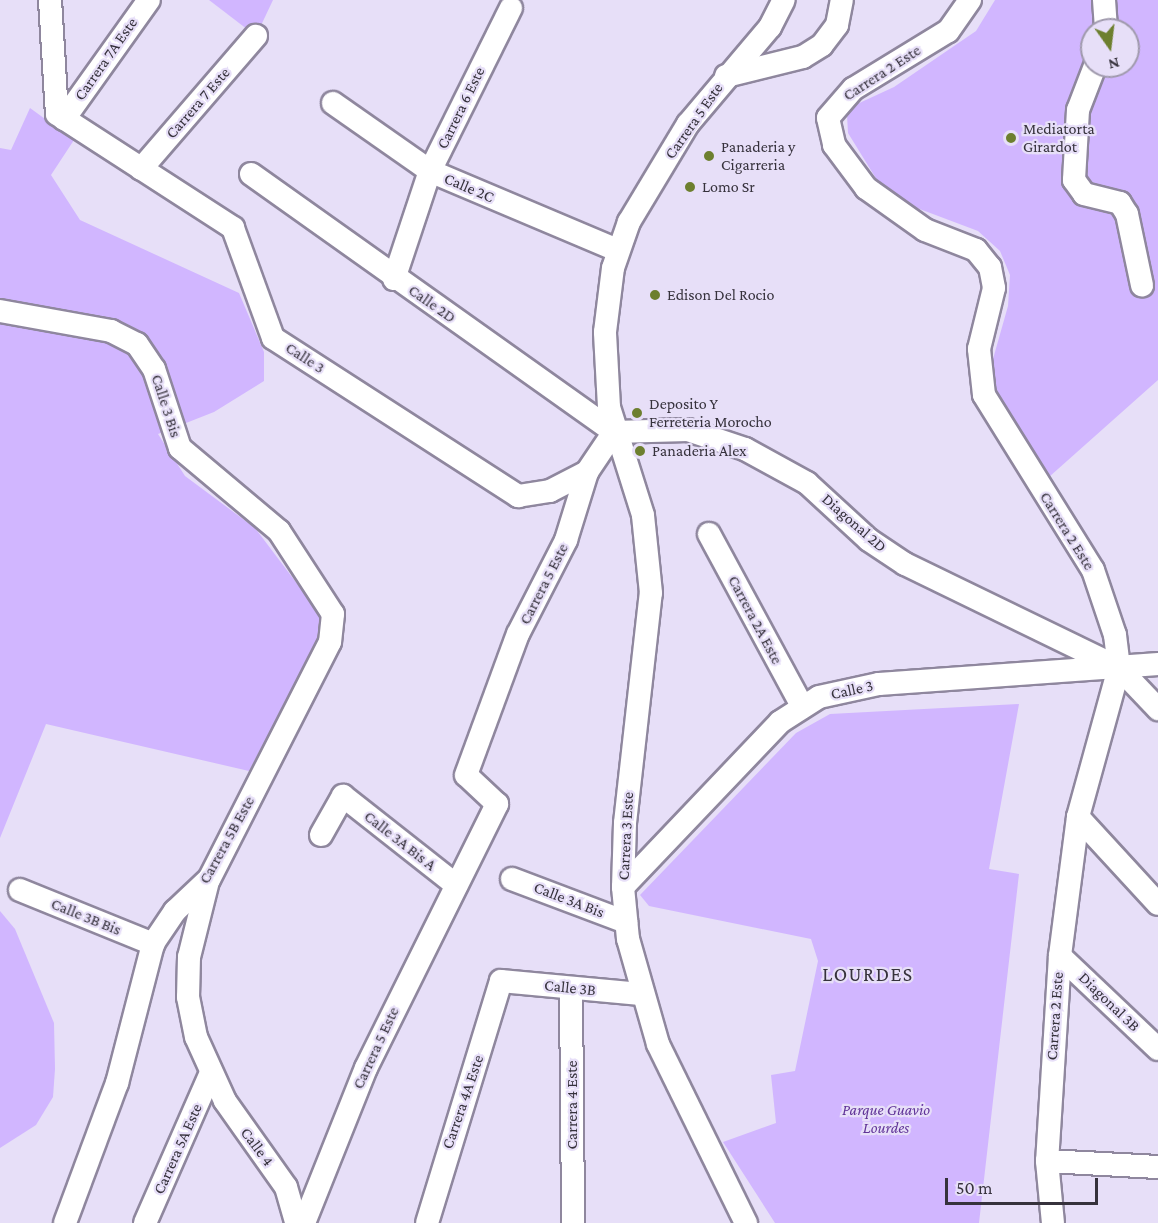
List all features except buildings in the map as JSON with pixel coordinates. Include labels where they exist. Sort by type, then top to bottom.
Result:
[{"type":"street","points":[[50,0],[61,117]]},
{"type":"street","name":"Carrera 7A Este","points":[[61,117],[149,0]]},
{"type":"street","points":[[726,76],[770,27],[784,0]]},
{"type":"street","name":"Carrera 5 Este","points":[[304,1223],[366,1068],[497,804],[466,775],[518,634],[566,540],[587,472],[614,432],[604,358],[617,250],[688,124],[726,76],[803,57],[822,45],[837,25],[842,0]]},
{"type":"street","name":"Carrera 2 Este","points":[[970,0],[948,31],[843,97],[828,118],[829,131],[841,158],[885,204],[925,230],[976,250],[990,267],[994,288],[979,349],[984,395],[1093,570],[1109,612],[1119,668],[1078,817],[1060,956],[1047,1161],[1053,1223]]},
{"type":"street","points":[[1104,0],[1106,18]]},
{"type":"street","name":"Carrera 6 Este","points":[[394,279],[430,171],[511,8]]},
{"type":"street","name":"Carrera 7 Este","points":[[141,169],[256,36]]},
{"type":"street","points":[[1090,78],[1078,110],[1074,180],[1084,194],[1120,203],[1127,213],[1142,285]]},
{"type":"street","name":"Calle 2C","points":[[333,104],[430,171],[617,250]]},
{"type":"street","name":"Calle 3","points":[[61,117],[233,228],[273,338],[518,496],[550,492],[587,472]]},
{"type":"street","name":"Calle 2D","points":[[251,174],[394,279],[614,432]]},
{"type":"street","name":"Calle 3 Bis","points":[[0,311],[111,331],[137,344],[154,369],[180,448],[279,531],[326,597],[333,624]]},
{"type":"street","name":"Diagonal 2D","points":[[614,432],[688,430],[745,449],[807,483],[869,540],[905,564],[1119,668]]},
{"type":"street","name":"Carrera 3 Este","points":[[614,432],[643,515],[651,593],[648,654],[628,788],[623,887],[626,922],[640,994],[679,1093],[746,1223]]},
{"type":"street","name":"Carrera 2A Este","points":[[709,534],[802,706]]},
{"type":"street","name":"Carrera 5B Este","points":[[65,1223],[117,1083],[153,944],[175,911],[209,879],[326,650],[333,624]]},
{"type":"street","name":"Calle 3","points":[[623,887],[802,706],[879,684],[1158,664]]},
{"type":"street","points":[[1119,668],[1158,709]]},
{"type":"street","name":"Calle 3A Bis A","points":[[321,835],[344,796],[456,885]]},
{"type":"street","points":[[1078,817],[1158,904]]},
{"type":"street","name":"Calle 4","points":[[209,879],[188,977],[191,1017],[210,1075],[285,1187],[296,1223]]},
{"type":"street","name":"Calle 3A Bis","points":[[512,879],[626,922]]},
{"type":"street","name":"Calle 3B Bis","points":[[20,890],[153,944]]},
{"type":"street","name":"Diagonal 3B","points":[[1060,956],[1158,1049]]},
{"type":"street","name":"Calle 3B","points":[[501,981],[640,994]]},
{"type":"street","name":"Carrera 4A Este","points":[[427,1223],[501,981]]},
{"type":"street","name":"Carrera 4 Este","points":[[571,988],[573,1223]]},
{"type":"street","name":"Carrera 5A Este","points":[[145,1223],[210,1075]]},
{"type":"street","points":[[1047,1161],[1158,1167]]},
{"type":"green space","points":[[209,0],[273,0],[256,36]]},
{"type":"green space","points":[[995,0],[1158,0],[1158,380],[1049,477],[1004,415],[994,388],[991,366],[1008,306],[1010,275],[1000,251],[978,231],[901,202],[877,180],[848,133],[847,115],[855,105],[894,87],[976,31]]},
{"type":"green space","points":[[30,108],[74,140],[51,175],[80,220],[239,293],[264,352],[264,381],[214,412],[158,434],[185,476],[255,528],[320,614],[317,643],[249,771],[46,724],[0,838],[0,148],[11,150]]},
{"type":"green space","name":"Parque Guavio Lourdes","points":[[1019,704],[989,869],[1019,874],[979,1223],[775,1223],[723,1142],[776,1123],[771,1075],[795,1071],[818,961],[811,939],[649,906],[640,895],[796,733],[830,714]]},
{"type":"green space","points":[[0,911],[15,929],[54,1023],[55,1069],[53,1097],[36,1125],[0,1148]]},
{"type":"place","name":"Mediatorta Girardot","points":[[1011,138]]},
{"type":"place","name":"Panaderia y Cigarreria","points":[[709,156]]},
{"type":"place","name":"Lomo Sr","points":[[690,187]]},
{"type":"place","name":"Edison Del Rocio","points":[[655,295]]},
{"type":"place","name":"Deposito Y Ferreteria Morocho","points":[[637,413]]},
{"type":"place","name":"Panaderia Alex","points":[[640,451]]},
{"type":"district","name":"LOURDES","points":[[868,974]]}]
